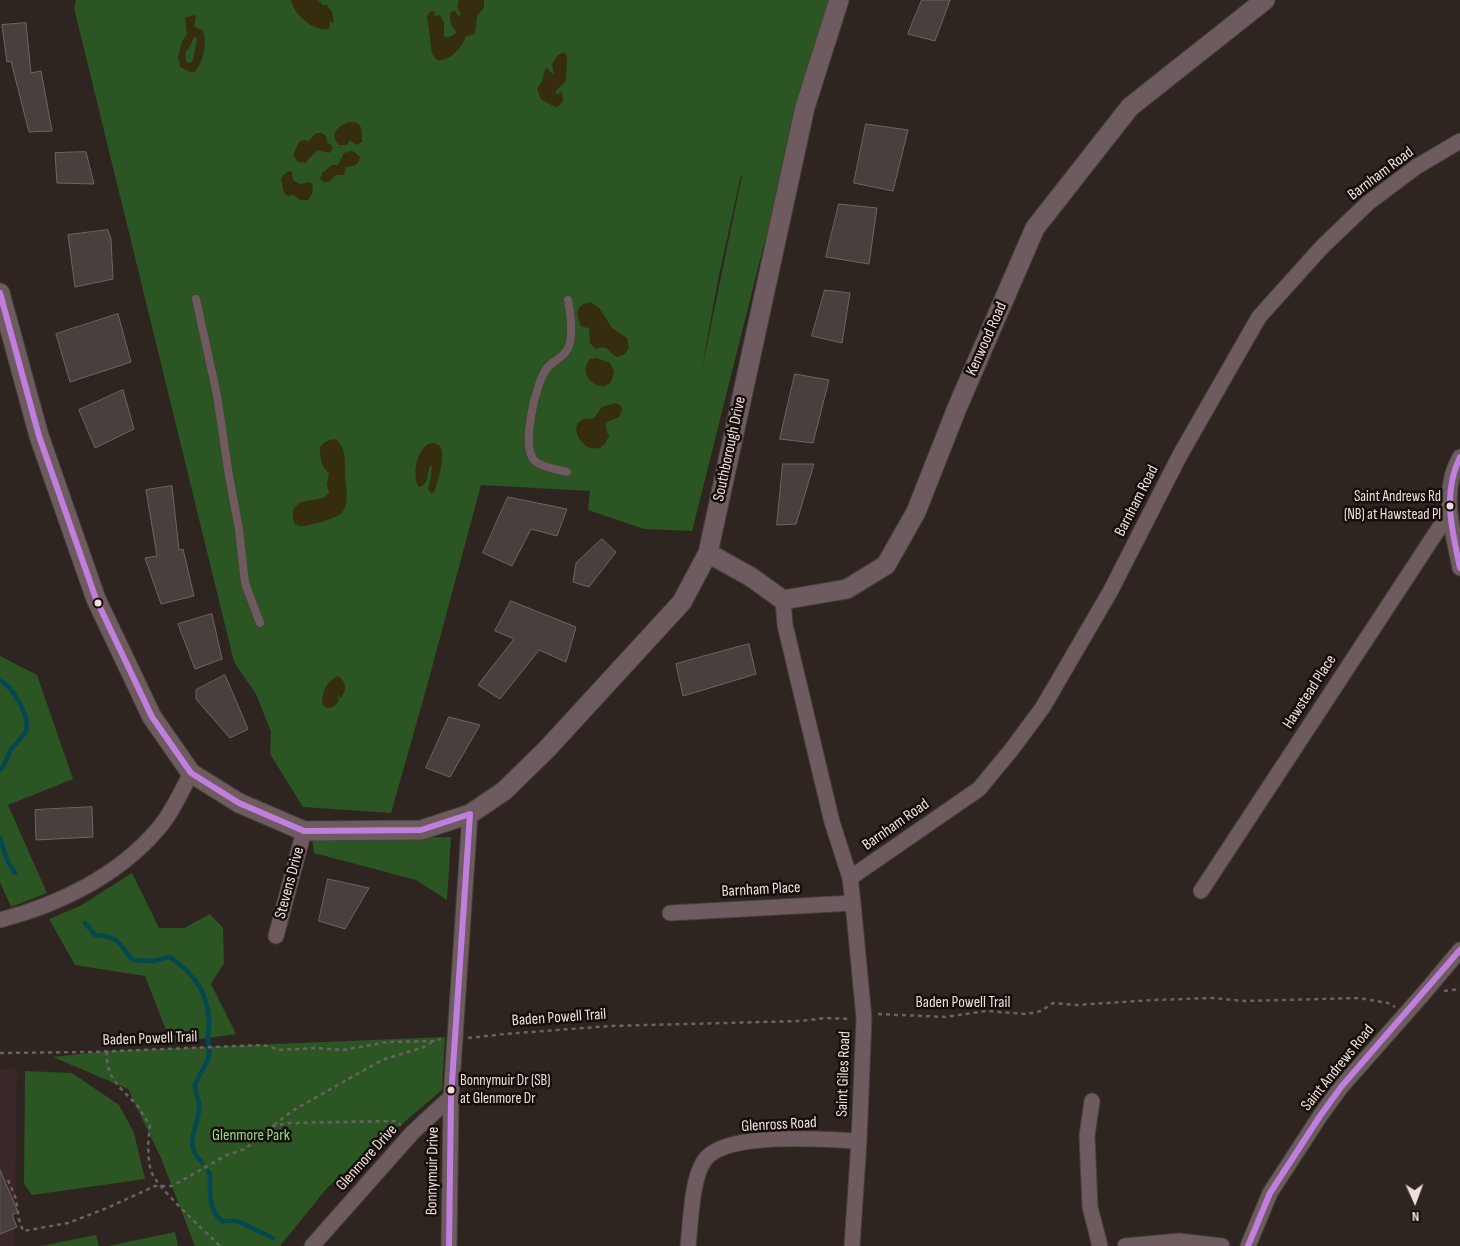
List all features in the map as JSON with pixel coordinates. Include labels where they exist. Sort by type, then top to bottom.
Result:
[{"type":"street","name":"Southborough Drive","points":[[470,814],[504,792],[512,784],[682,602],[708,553],[805,107],[839,0]]},
{"type":"street","name":"Kenwood Road","points":[[783,600],[847,589],[886,565],[916,512],[956,408],[1036,228],[1130,107],[1264,0]]},
{"type":"street","name":"Barnham Road","points":[[850,878],[979,789],[996,769],[1043,707],[1110,592],[1180,454],[1259,317],[1322,246],[1368,203],[1416,167],[1460,141]]},
{"type":"street","name":"Stevens Drive","points":[[0,293],[39,436],[96,599],[152,717],[191,773],[239,803],[304,831],[421,830],[470,814]]},
{"type":"street","points":[[1460,457],[1450,486],[1449,513],[1460,568]]},
{"type":"street","name":"Hawstead Place","points":[[1200,891],[1449,513]]},
{"type":"street","points":[[708,553],[751,577],[783,600]]},
{"type":"street","name":"Barnham Road","points":[[783,600],[785,626],[832,822],[850,878],[853,903]]},
{"type":"street","points":[[0,920],[30,912],[95,883],[126,859],[158,829],[178,799],[191,773]]},
{"type":"street","points":[[451,1097],[470,814]]},
{"type":"street","name":"Stevens Drive","points":[[276,936],[304,831]]},
{"type":"street","name":"Barnham Place","points":[[670,913],[853,903]]},
{"type":"street","name":"Saint Giles Road","points":[[852,1246],[864,1018],[853,903]]},
{"type":"street","name":"Saint Andrews Road","points":[[1248,1246],[1270,1193],[1320,1116],[1341,1087],[1460,950]]},
{"type":"street","name":"Glenmore Drive","points":[[312,1246],[413,1132],[451,1097]]},
{"type":"street","name":"Bonnymuir Drive","points":[[449,1246],[451,1097]]},
{"type":"street","points":[[1092,1101],[1087,1136],[1090,1207],[1100,1246]]},
{"type":"street","name":"Glenross Road","points":[[688,1246],[697,1180],[705,1160],[712,1152],[727,1146],[747,1142],[789,1138],[859,1141]]},
{"type":"street","points":[[1124,1246],[1179,1240],[1222,1246]]},
{"type":"lane","points":[[196,299],[217,395],[239,529],[245,583],[260,623]]},
{"type":"lane","points":[[567,472],[546,467],[535,461],[529,452],[528,442],[530,421],[540,380],[547,367],[563,355],[570,345],[568,300]]},
{"type":"path","name":"Baden Powell Trail","points":[[474,1037],[610,1026],[761,1023],[825,1018],[844,1020],[864,1018],[880,1013],[945,1017],[986,1011],[1027,1014],[1041,1011],[1053,1003],[1077,1005],[1205,998],[1244,1001],[1330,998]]},
{"type":"path","name":"Baden Powell Trail","points":[[0,1053],[264,1045],[280,1050],[315,1048],[343,1050],[387,1042],[434,1041],[442,1038]]},
{"type":"path","points":[[8,1180],[16,1199],[23,1231],[68,1223],[155,1186],[172,1186],[227,1156],[245,1149],[292,1111],[382,1060],[424,1047],[434,1041]]},
{"type":"path","points":[[107,1051],[106,1062],[108,1070],[122,1092],[138,1107],[150,1125],[147,1146],[152,1174],[161,1186],[220,1246]]},
{"type":"path","points":[[273,1126],[289,1123],[395,1121],[413,1132]]},
{"type":"shaded area","points":[[17,1068],[14,1246],[0,1246],[0,1069]]},
{"type":"green space","points":[[76,0],[841,0],[764,244],[692,531],[644,529],[588,510],[590,491],[481,485],[391,813],[303,807],[270,754],[271,732],[256,694],[234,662],[74,8]],"holes":[[[742,175],[700,379],[718,280]]]},
{"type":"green space","points":[[0,656],[37,675],[73,779],[8,805],[47,893],[11,907],[0,882]]},
{"type":"green space","points":[[451,837],[447,900],[416,880],[314,853],[312,838]]},
{"type":"green space","points":[[132,873],[159,928],[184,928],[210,914],[223,928],[224,963],[211,984],[236,1034],[171,1043],[145,976],[75,965],[49,919],[80,906]]},
{"type":"green space","name":"Glenmore Park","points":[[445,1037],[442,1090],[328,1187],[280,1246],[195,1246],[161,1158],[128,1089],[53,1057],[107,1051]]},
{"type":"green space","points":[[25,1071],[72,1073],[119,1105],[134,1133],[145,1179],[32,1195],[24,1184]]},
{"type":"green space","points":[[175,1232],[178,1246],[108,1246]]},
{"type":"green space","points":[[96,1235],[99,1246],[41,1246]]},
{"type":"sand","points":[[291,0],[318,0],[323,5],[327,5],[332,12],[334,22],[330,21],[329,29],[317,28],[311,25],[300,17]]},
{"type":"sand","points":[[459,0],[484,0],[484,8],[477,16],[475,33],[466,36],[459,49],[451,56],[446,59],[437,60],[432,54],[427,16],[430,12],[435,11],[434,16],[440,15],[444,23],[444,36],[451,36],[457,32],[451,23],[450,15],[451,12],[455,11],[458,16],[461,15],[457,6]]},
{"type":"sand","points":[[194,15],[196,17],[194,27],[203,30],[204,35],[205,46],[202,59],[194,72],[180,67],[178,57],[182,42],[187,34],[185,18]],"holes":[[[194,37],[197,38],[193,60],[189,63],[186,62],[185,53]]]},
{"type":"sand","points":[[564,52],[567,56],[566,81],[555,92],[557,94],[562,92],[563,101],[559,106],[555,107],[541,99],[537,89],[542,81],[545,69],[548,68],[554,74],[552,64],[558,55]]},
{"type":"sand","points":[[349,122],[357,123],[361,127],[362,142],[356,145],[350,140],[347,145],[339,145],[335,137],[336,131]]},
{"type":"sand","points":[[316,133],[322,133],[326,136],[327,142],[333,149],[329,153],[318,150],[306,163],[298,162],[293,155],[299,142],[303,140],[309,141]]},
{"type":"sand","points":[[351,151],[360,157],[357,164],[346,167],[344,175],[336,175],[329,182],[324,182],[320,179],[322,173],[332,165],[338,165],[344,153]]},
{"type":"sand","points":[[288,171],[292,172],[293,180],[300,184],[310,182],[313,185],[312,194],[308,200],[300,200],[293,195],[288,196],[284,193],[281,178]]},
{"type":"sand","points":[[591,302],[600,309],[612,328],[627,338],[629,347],[625,354],[617,357],[606,348],[595,349],[590,343],[589,328],[582,327],[578,318],[578,311],[582,305]]},
{"type":"sand","points":[[596,358],[610,363],[614,371],[612,380],[607,385],[595,384],[586,374],[586,367],[590,359]]},
{"type":"sand","points":[[616,403],[621,406],[622,410],[619,417],[609,421],[606,425],[609,436],[605,444],[600,448],[592,448],[585,445],[577,434],[578,423],[583,419],[594,418],[602,407]]},
{"type":"sand","points":[[333,439],[337,440],[340,444],[344,455],[347,494],[344,510],[338,516],[328,520],[308,525],[297,525],[294,522],[293,511],[298,504],[322,498],[329,493],[327,485],[329,473],[324,468],[320,447],[325,442]]},
{"type":"sand","points":[[431,443],[437,444],[440,447],[442,457],[437,483],[434,492],[431,493],[428,489],[432,465],[430,466],[425,484],[419,487],[416,469],[422,450]]},
{"type":"sand","points":[[338,676],[344,683],[344,692],[341,698],[338,695],[339,701],[333,707],[326,708],[322,703],[324,691],[328,684]]},
{"type":"building","points":[[922,0],[950,0],[935,41],[908,34]]},
{"type":"building","points":[[26,23],[31,73],[41,71],[52,131],[29,132],[11,61],[7,62],[2,25]]},
{"type":"building","points":[[866,124],[908,130],[893,191],[854,183]]},
{"type":"building","points":[[86,152],[94,184],[57,183],[55,153]]},
{"type":"building","points":[[839,204],[877,208],[869,264],[826,257]]},
{"type":"building","points":[[108,230],[111,239],[113,279],[75,287],[68,235]]},
{"type":"building","points":[[825,290],[850,293],[842,343],[812,336]]},
{"type":"building","points":[[118,314],[131,362],[70,382],[56,334]]},
{"type":"building","points":[[795,374],[829,380],[813,443],[780,439]]},
{"type":"building","points":[[123,390],[134,429],[95,448],[79,410]]},
{"type":"building","points":[[783,464],[814,464],[796,524],[777,525]]},
{"type":"building","points":[[172,486],[179,550],[183,549],[194,596],[161,604],[145,558],[157,556],[146,490]]},
{"type":"building","points":[[508,497],[567,509],[557,536],[531,529],[512,566],[483,553]]},
{"type":"building","points":[[602,539],[616,552],[589,587],[573,582],[576,563]]},
{"type":"building","points":[[511,601],[576,627],[566,662],[539,650],[500,699],[478,685],[514,639],[495,631]]},
{"type":"building","points":[[212,614],[222,659],[195,669],[178,624]]},
{"type":"building","points":[[749,644],[756,674],[683,696],[676,664]]},
{"type":"building","points":[[225,675],[248,729],[230,738],[196,699],[196,690]]},
{"type":"building","points":[[449,717],[480,725],[450,777],[426,768]]},
{"type":"building","points":[[92,807],[93,837],[36,840],[35,810]]},
{"type":"building","points":[[328,879],[369,888],[345,929],[319,921]]},
{"type":"building","points":[[0,1170],[18,1212],[12,1215],[17,1227],[0,1234]]},
{"type":"waterway","points":[[0,680],[15,695],[23,710],[27,725],[26,731],[11,750],[0,770]]},
{"type":"waterway","points":[[0,838],[7,860],[15,873]]},
{"type":"waterway","points":[[85,923],[95,935],[115,939],[133,960],[153,961],[170,957],[186,970],[202,992],[208,1009],[209,1055],[195,1086],[199,1103],[199,1114],[192,1141],[196,1155],[202,1163]]},
{"type":"waterway","points":[[208,1171],[210,1174],[212,1206],[217,1217],[222,1221],[237,1221],[273,1238]]},
{"type":"transit line","points":[[0,293],[39,436],[96,599],[152,717],[191,773],[239,803],[304,831],[421,830],[470,814],[451,1097],[449,1246]]},
{"type":"transit line","points":[[1460,457],[1451,485],[1450,499],[1452,526],[1460,568]]},
{"type":"transit line","points":[[1248,1246],[1270,1193],[1320,1116],[1341,1087],[1460,950]]},
{"type":"place","name":"Saint Andrews Rd (NB) at Hawstead Pl","points":[[1450,506]]},
{"type":"place","name":"Bonnymuir Dr (SB) at Glenmore Dr","points":[[451,1090]]}]
